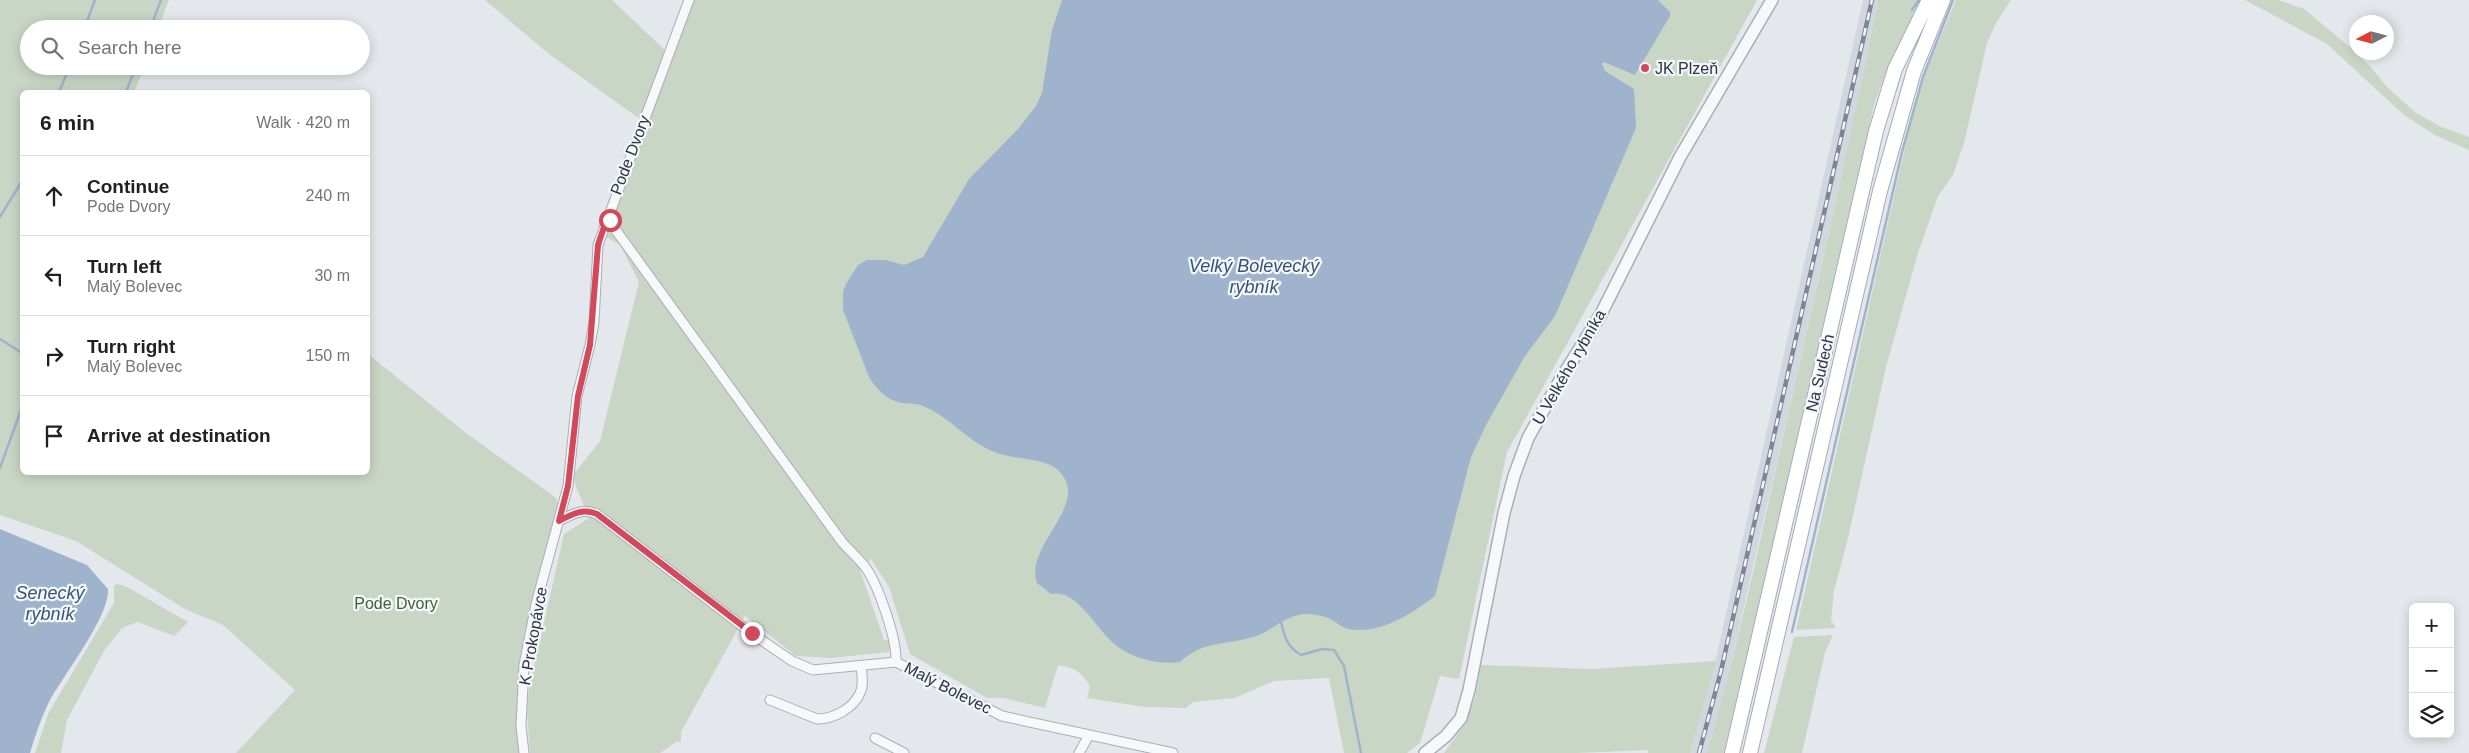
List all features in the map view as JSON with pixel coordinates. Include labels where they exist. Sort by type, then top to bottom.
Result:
[{"type":"main road","name":"Na Sudech","points":[[1732,753],[1876,131],[1895,70],[1929,0]]},
{"type":"main road","name":"Na Sudech","points":[[1750,753],[1880,191],[1914,71],[1943,0]]},
{"type":"street","name":"Pode Dvory","points":[[559,521],[568,486],[578,396],[593,330],[598,245],[689,0]]},
{"type":"street","name":"U Velkého rybníka","points":[[1425,753],[1446,736],[1461,718],[1469,690],[1504,513],[1514,476],[1528,438],[1559,382],[1601,314],[1680,157],[1772,0]]},
{"type":"street","points":[[607,218],[842,542],[866,568],[896,644],[896,662]]},
{"type":"street","name":"Malý Bolevec","points":[[559,521],[577,512],[592,511],[752,633],[801,666],[813,670],[896,662],[1002,716],[1142,749],[1173,753]]},
{"type":"street","name":"K Prokopávce","points":[[524,753],[521,726],[524,665],[536,604],[559,521]]},
{"type":"street","points":[[770,700],[817,719],[837,715],[852,704],[860,693],[861,666]]},
{"type":"street","points":[[1080,753],[1089,735]]},
{"type":"street","points":[[874,738],[904,753]]},
{"type":"shaded area","points":[[1863,0],[1878,0],[1854,120],[1725,691],[1707,753],[1690,753],[1717,654]]},
{"type":"green space","name":"Pode Dvory","points":[[0,0],[169,0],[161,20],[20,20],[20,75],[141,75],[135,90],[20,90],[20,475],[370,475],[370,356],[466,433],[555,497],[558,503],[534,596],[522,658],[517,721],[519,753],[236,753],[295,690],[223,625],[185,609],[76,541],[0,515]]},
{"type":"green space","points":[[485,0],[612,0],[667,52],[687,0],[1097,0],[1046,77],[1042,93],[1069,102],[934,240],[923,257],[912,262],[1609,190],[1613,184],[1590,173],[1605,0],[1757,0],[1507,452],[1459,679],[1440,676],[1420,743],[1407,753],[1344,753],[1329,678],[1274,681],[1235,698],[1193,702],[1186,708],[1145,707],[1087,698],[1090,686],[1083,677],[1069,667],[1058,665],[1045,708],[1004,698],[987,698],[910,654],[889,587],[871,559],[860,570],[884,640],[891,640],[891,650],[889,652],[831,658],[796,656],[745,616],[681,732],[681,742],[676,742],[660,753],[530,753],[527,712],[529,689],[564,534],[589,518],[575,484],[574,474],[600,441],[639,282],[620,245],[605,236],[641,117],[637,117],[549,54]]},
{"type":"green space","points":[[1878,0],[1923,0],[1895,51],[1874,105],[1724,753],[1707,753],[1729,674],[1748,594]]},
{"type":"green space","points":[[1956,0],[2011,0],[1996,23],[1987,43],[1964,143],[1953,175],[1938,196],[1918,253],[1886,367],[1848,538],[1834,591],[1831,620],[1836,628],[1796,630],[1911,121],[1924,77]]},
{"type":"green space","points":[[2245,0],[2278,0],[2304,9],[2349,46],[2349,60],[2364,60],[2387,87],[2415,112],[2439,126],[2469,137],[2469,150],[2435,135],[2404,115],[2327,44]]},
{"type":"green space","points":[[119,584],[188,622],[174,636],[138,622],[122,628],[104,651],[67,720],[61,753],[35,753],[49,712],[114,603],[114,585]]},
{"type":"green space","points":[[1833,635],[1825,652],[1802,753],[1764,753],[1794,637]]},
{"type":"green space","points":[[1716,661],[1690,753],[1648,753],[1648,750],[1577,753],[1444,753],[1464,725],[1475,698],[1481,665],[1592,669]]},
{"type":"water","name":"Velký Bolevecký rybník","points":[[1062,0],[1658,0],[1670,12],[1670,16],[1635,75],[1604,62],[1602,64],[1605,71],[1634,89],[1636,128],[1555,316],[1525,356],[1486,425],[1471,457],[1435,596],[1416,610],[1383,626],[1360,630],[1345,628],[1323,616],[1310,614],[1294,616],[1261,634],[1199,649],[1180,662],[1164,663],[1139,658],[1124,651],[1110,640],[1087,612],[1070,598],[1061,594],[1051,594],[1037,583],[1035,571],[1038,558],[1064,508],[1068,496],[1067,484],[1062,474],[1047,463],[1006,456],[987,449],[933,411],[921,405],[899,402],[888,398],[869,377],[843,310],[843,292],[846,284],[858,265],[867,260],[886,260],[904,265],[923,257],[969,179],[1018,129],[1036,106],[1042,93],[1052,30]]},
{"type":"water","name":"Senecký rybník","points":[[0,529],[87,565],[108,589],[107,601],[102,614],[49,702],[38,727],[30,753],[0,753]]},
{"type":"waterway","points":[[87,20],[95,0]]},
{"type":"waterway","points":[[153,20],[161,0]]},
{"type":"waterway","points":[[1912,10],[1919,0]]},
{"type":"waterway","points":[[1792,632],[1902,152],[1923,77],[1953,0]]},
{"type":"waterway","points":[[60,90],[66,75]]},
{"type":"waterway","points":[[127,90],[133,75]]},
{"type":"waterway","points":[[0,217],[20,184]]},
{"type":"waterway","points":[[0,339],[20,352]]},
{"type":"waterway","points":[[0,468],[20,413]]},
{"type":"waterway","points":[[1281,622],[1287,641],[1301,655],[1322,649],[1334,650],[1344,666],[1361,753]]},
{"type":"railway","points":[[1699,753],[1721,671],[1872,0]]},
{"type":"place","name":"JK Plzeň","points":[[1645,68]]},
{"type":"route","points":[[610,220],[607,218],[598,245],[594,322],[578,396],[568,486],[559,521],[577,512],[592,511],[609,522],[752,633]]}]
